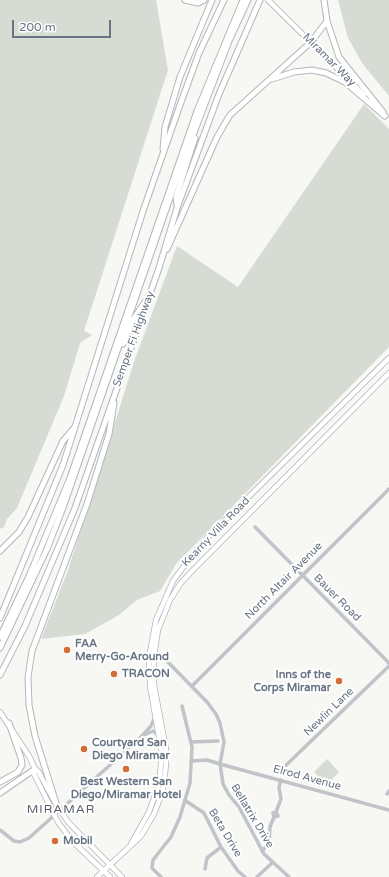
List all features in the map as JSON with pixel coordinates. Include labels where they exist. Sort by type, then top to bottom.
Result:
[{"type":"highway","points":[[185,0],[198,3],[204,0]]},
{"type":"highway","points":[[163,156],[165,127],[180,78],[212,0]]},
{"type":"highway","points":[[0,618],[42,519],[76,426],[163,156],[199,53],[224,0]]},
{"type":"highway","points":[[0,638],[44,542],[70,478],[197,110],[243,0]]},
{"type":"highway","points":[[0,648],[44,556],[64,505],[180,169],[229,41],[248,0]]},
{"type":"highway","name":"Semper Fi Highway","points":[[0,675],[25,626],[68,527],[159,268],[177,208],[219,94],[260,0]]},
{"type":"highway","points":[[324,0],[327,21],[339,57],[387,118]]},
{"type":"highway","points":[[159,268],[217,137],[230,115],[311,42],[327,21]]},
{"type":"highway","points":[[264,83],[278,76],[294,72],[312,70],[326,73],[345,82],[387,118]]},
{"type":"highway","points":[[177,208],[176,197],[200,124],[200,115]]},
{"type":"highway","points":[[116,357],[140,307],[148,299]]},
{"type":"highway","points":[[56,803],[35,736],[29,705],[28,677],[32,651],[86,508],[109,434],[116,388]]},
{"type":"highway","points":[[0,551],[19,532],[28,517],[64,441],[76,426]]},
{"type":"highway","points":[[0,782],[18,772],[22,764],[9,723]]},
{"type":"highway","points":[[0,794],[35,769]]},
{"type":"main road","name":"Miramar Way","points":[[270,2],[387,118]]},
{"type":"main road","name":"Kearny Villa Road","points":[[97,877],[131,844],[149,812],[158,790],[162,761],[160,738],[149,679],[151,640],[161,607],[180,571],[208,537],[389,358]]},
{"type":"main road","name":"Kearny Villa Road","points":[[131,844],[137,841],[151,821],[158,805],[164,783],[166,749],[154,685],[153,663],[158,630],[170,600],[180,584],[194,569],[389,373]]},
{"type":"main road","points":[[0,712],[22,742],[35,769],[39,771],[60,811],[80,835],[122,877]]},
{"type":"main road","points":[[35,769],[34,774],[54,816],[72,840],[110,877]]},
{"type":"street","name":"North Altair Avenue","points":[[192,686],[389,489]]},
{"type":"street","name":"Bauer Road","points":[[255,527],[389,664]]},
{"type":"street","name":"Bellatrix Drive","points":[[162,656],[212,708],[220,723],[224,742],[220,764],[223,784],[239,807],[262,851],[272,862],[290,877]]},
{"type":"street","name":"Newlin Lane","points":[[280,771],[389,664]]},
{"type":"street","points":[[161,877],[152,868],[152,860],[171,836],[186,801],[190,783],[191,742],[182,706]]},
{"type":"street","points":[[0,830],[8,837],[20,842],[29,838],[140,738],[151,726],[155,716]]},
{"type":"street","points":[[140,738],[153,731],[158,734],[160,738]]},
{"type":"street","points":[[191,742],[218,741]]},
{"type":"street","name":"Elrod Avenue","points":[[191,761],[207,760],[389,810]]},
{"type":"street","points":[[262,851],[267,846],[270,827],[274,817],[273,813],[276,812],[282,799],[280,787],[281,780]]},
{"type":"street","name":"Beta Drive","points":[[186,801],[204,813],[221,847],[238,871],[245,877]]},
{"type":"street","points":[[205,869],[207,858],[221,847]]},
{"type":"street","points":[[257,877],[272,862]]},
{"type":"shaded area","points":[[0,0],[156,0],[168,70],[84,331],[92,335],[80,343],[64,396],[17,508],[7,519],[4,527],[0,529]]},
{"type":"shaded area","points":[[338,0],[389,0],[389,96],[362,63],[348,38]]},
{"type":"shaded area","points":[[364,104],[389,129],[389,347],[176,564],[160,591],[137,600],[119,615],[85,634],[41,639],[68,570],[135,359],[177,246],[238,287]]},
{"type":"shaded area","points":[[327,759],[339,772],[327,784],[314,772]]},
{"type":"place","name":"FAA Merry-Go-Around","points":[[67,650]]},
{"type":"place","name":"TRACON","points":[[114,674]]},
{"type":"place","name":"Inns of the Corps Miramar","points":[[339,681]]},
{"type":"place","name":"Courtyard San Diego Miramar","points":[[84,749]]},
{"type":"place","name":"Best Western San Diego/Miramar Hotel","points":[[126,769]]},
{"type":"place","name":"Mobil","points":[[55,841]]},
{"type":"district","name":"MIRAMAR","points":[[61,810]]}]
